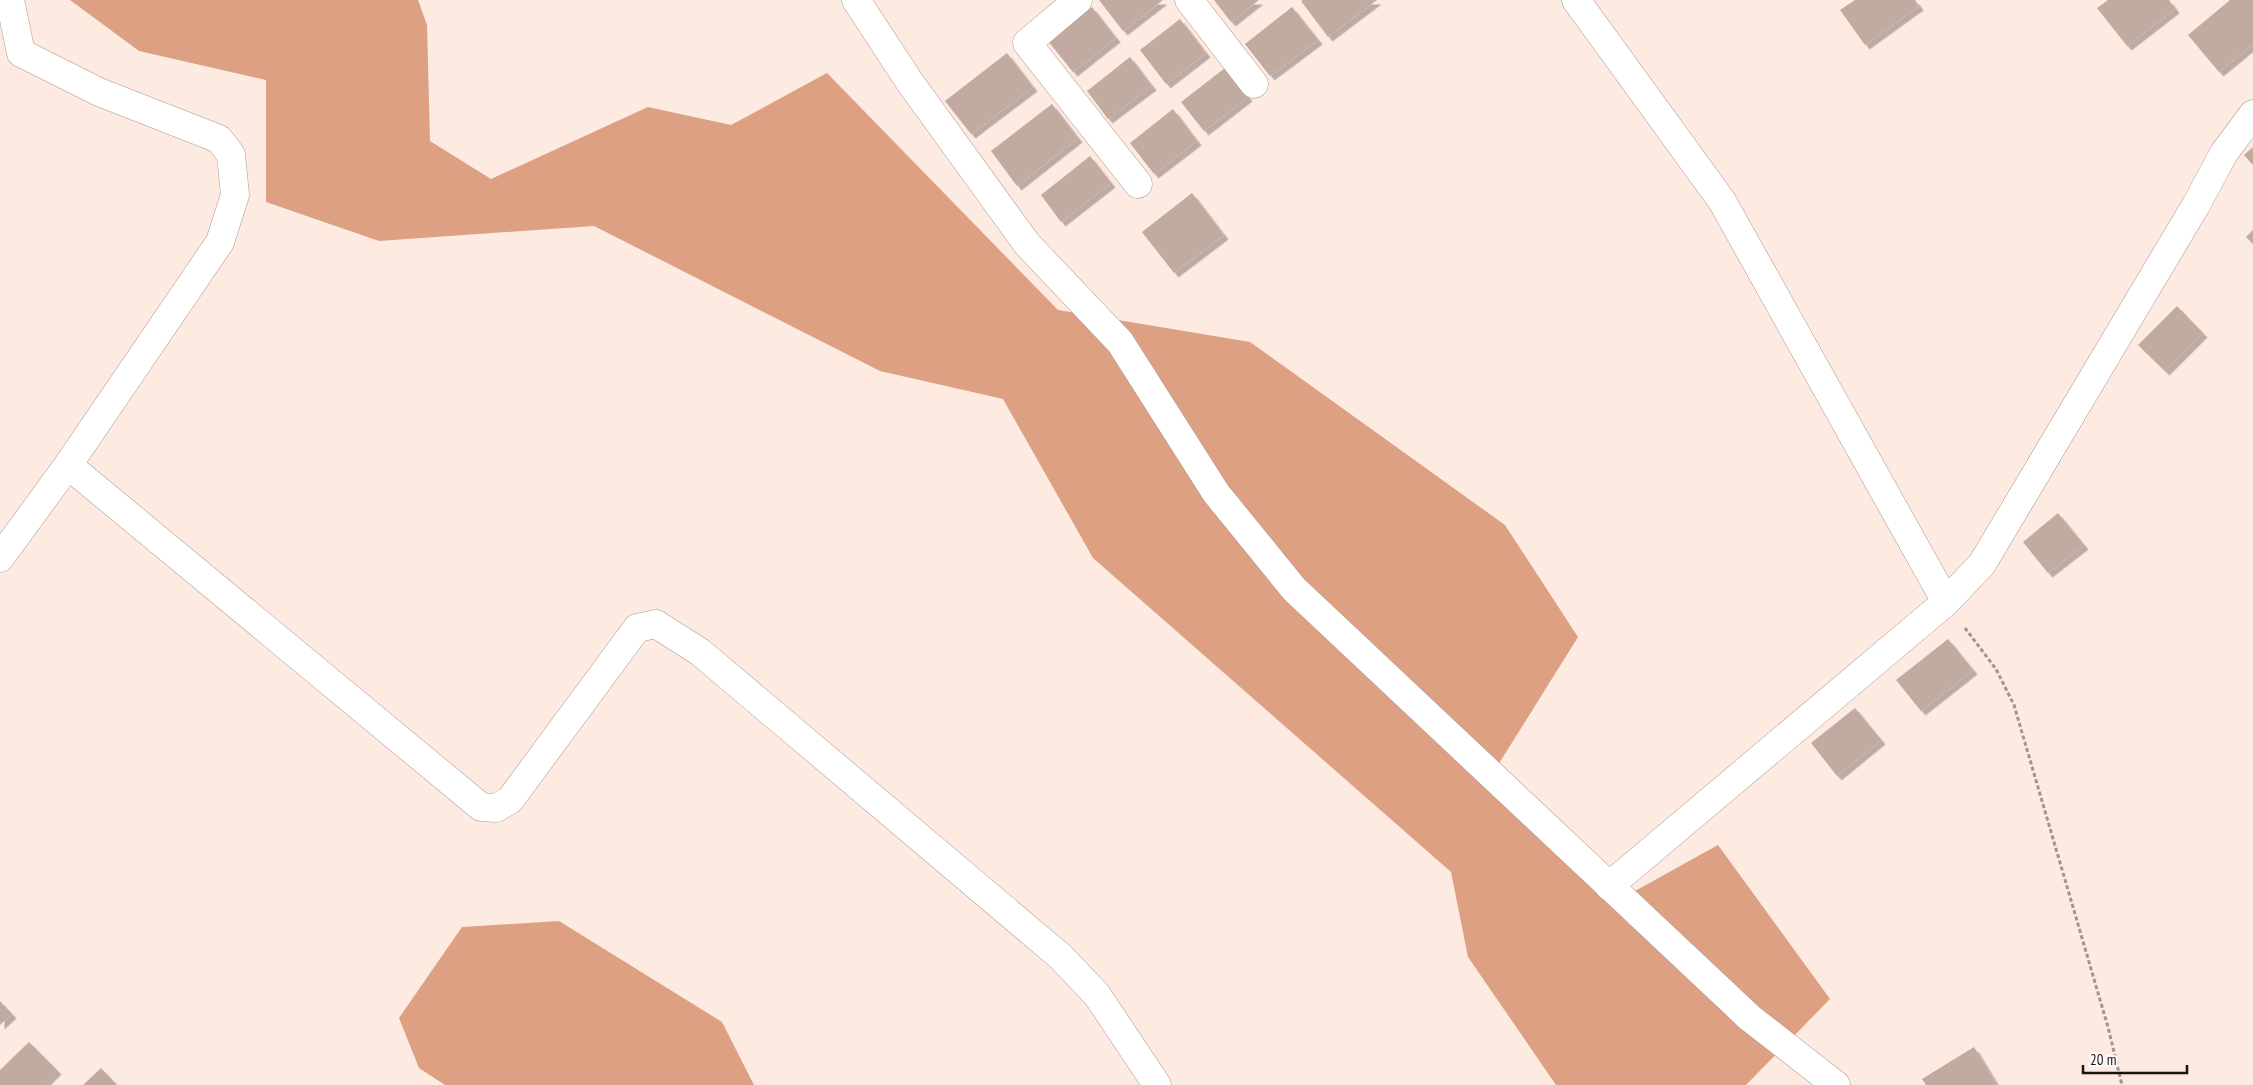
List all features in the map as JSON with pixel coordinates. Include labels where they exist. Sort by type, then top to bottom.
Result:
[{"type":"street","points":[[0,558],[68,464],[220,242],[235,195],[231,155],[219,139],[99,92],[11,49],[10,0]]},
{"type":"street","points":[[856,0],[909,81],[1027,244],[1120,342],[1216,494],[1294,588],[1750,1018],[1836,1085]]},
{"type":"street","points":[[1078,0],[1027,43],[1138,184]]},
{"type":"street","points":[[1189,0],[1254,84]]},
{"type":"street","points":[[1576,0],[1722,201],[1946,602]]},
{"type":"street","points":[[1609,886],[1946,602],[1982,564],[2196,205],[2224,152],[2253,114]]},
{"type":"street","points":[[68,464],[481,807],[496,808],[510,800],[637,628],[656,624],[700,652],[1061,957],[1097,995],[1157,1085]]},
{"type":"path","points":[[1946,602],[1996,669],[2014,705],[2108,1027],[2122,1085]]},
{"type":"shaded area","points":[[70,0],[418,0],[427,25],[430,141],[491,179],[648,107],[731,125],[827,73],[1058,310],[1250,342],[1505,525],[1578,637],[1498,765],[1635,891],[1718,845],[1830,999],[1746,1085],[1556,1085],[1468,957],[1451,872],[1093,558],[1003,399],[880,371],[594,226],[379,241],[266,202],[266,80],[139,51]]},
{"type":"shaded area","points":[[559,921],[722,1022],[754,1085],[445,1085],[419,1068],[399,1018],[462,927]]},
{"type":"building","points":[[1099,0],[1163,0],[1123,31]]},
{"type":"building","points":[[1214,0],[1259,0],[1231,22]]},
{"type":"building","points":[[1377,0],[1328,37],[1301,1]]},
{"type":"building","points":[[1855,0],[1915,0],[1919,6],[1865,45],[1840,10]]},
{"type":"building","points":[[2108,0],[2169,0],[2175,9],[2127,46],[2097,8]]},
{"type":"building","points":[[2230,0],[2253,0],[2253,44],[2219,72],[2188,35]]},
{"type":"building","points":[[1092,7],[1116,38],[1073,72],[1048,41]]},
{"type":"building","points":[[1292,7],[1318,40],[1270,76],[1245,44]]},
{"type":"building","points":[[1180,19],[1206,53],[1166,84],[1140,50]]},
{"type":"building","points":[[1007,53],[1033,87],[971,134],[945,101]]},
{"type":"building","points":[[1130,57],[1152,86],[1108,119],[1087,91]]},
{"type":"building","points":[[1225,68],[1248,97],[1204,131],[1181,102]]},
{"type":"building","points":[[1052,104],[1078,138],[1017,186],[991,151]]},
{"type":"building","points":[[1173,109],[1197,141],[1154,174],[1130,143]]},
{"type":"building","points":[[2253,147],[2253,165],[2244,155]]},
{"type":"building","points":[[1090,156],[1111,183],[1061,222],[1041,195]]},
{"type":"building","points":[[1192,193],[1224,235],[1174,273],[1142,232]]},
{"type":"building","points":[[2253,230],[2253,244],[2246,237]]},
{"type":"building","points":[[2177,306],[2203,333],[2165,371],[2138,345]]},
{"type":"building","points":[[2058,513],[2084,545],[2048,573],[2023,542]]},
{"type":"building","points":[[1948,639],[1973,670],[1921,711],[1896,680]]},
{"type":"building","points":[[1855,708],[1881,740],[1837,776],[1811,743]]},
{"type":"building","points":[[0,1001],[12,1014],[0,1025]]},
{"type":"building","points":[[29,1042],[57,1070],[42,1085],[0,1085],[0,1070]]},
{"type":"building","points":[[1974,1047],[1997,1085],[1926,1085],[1922,1079]]},
{"type":"building","points":[[101,1068],[117,1085],[83,1085]]}]
